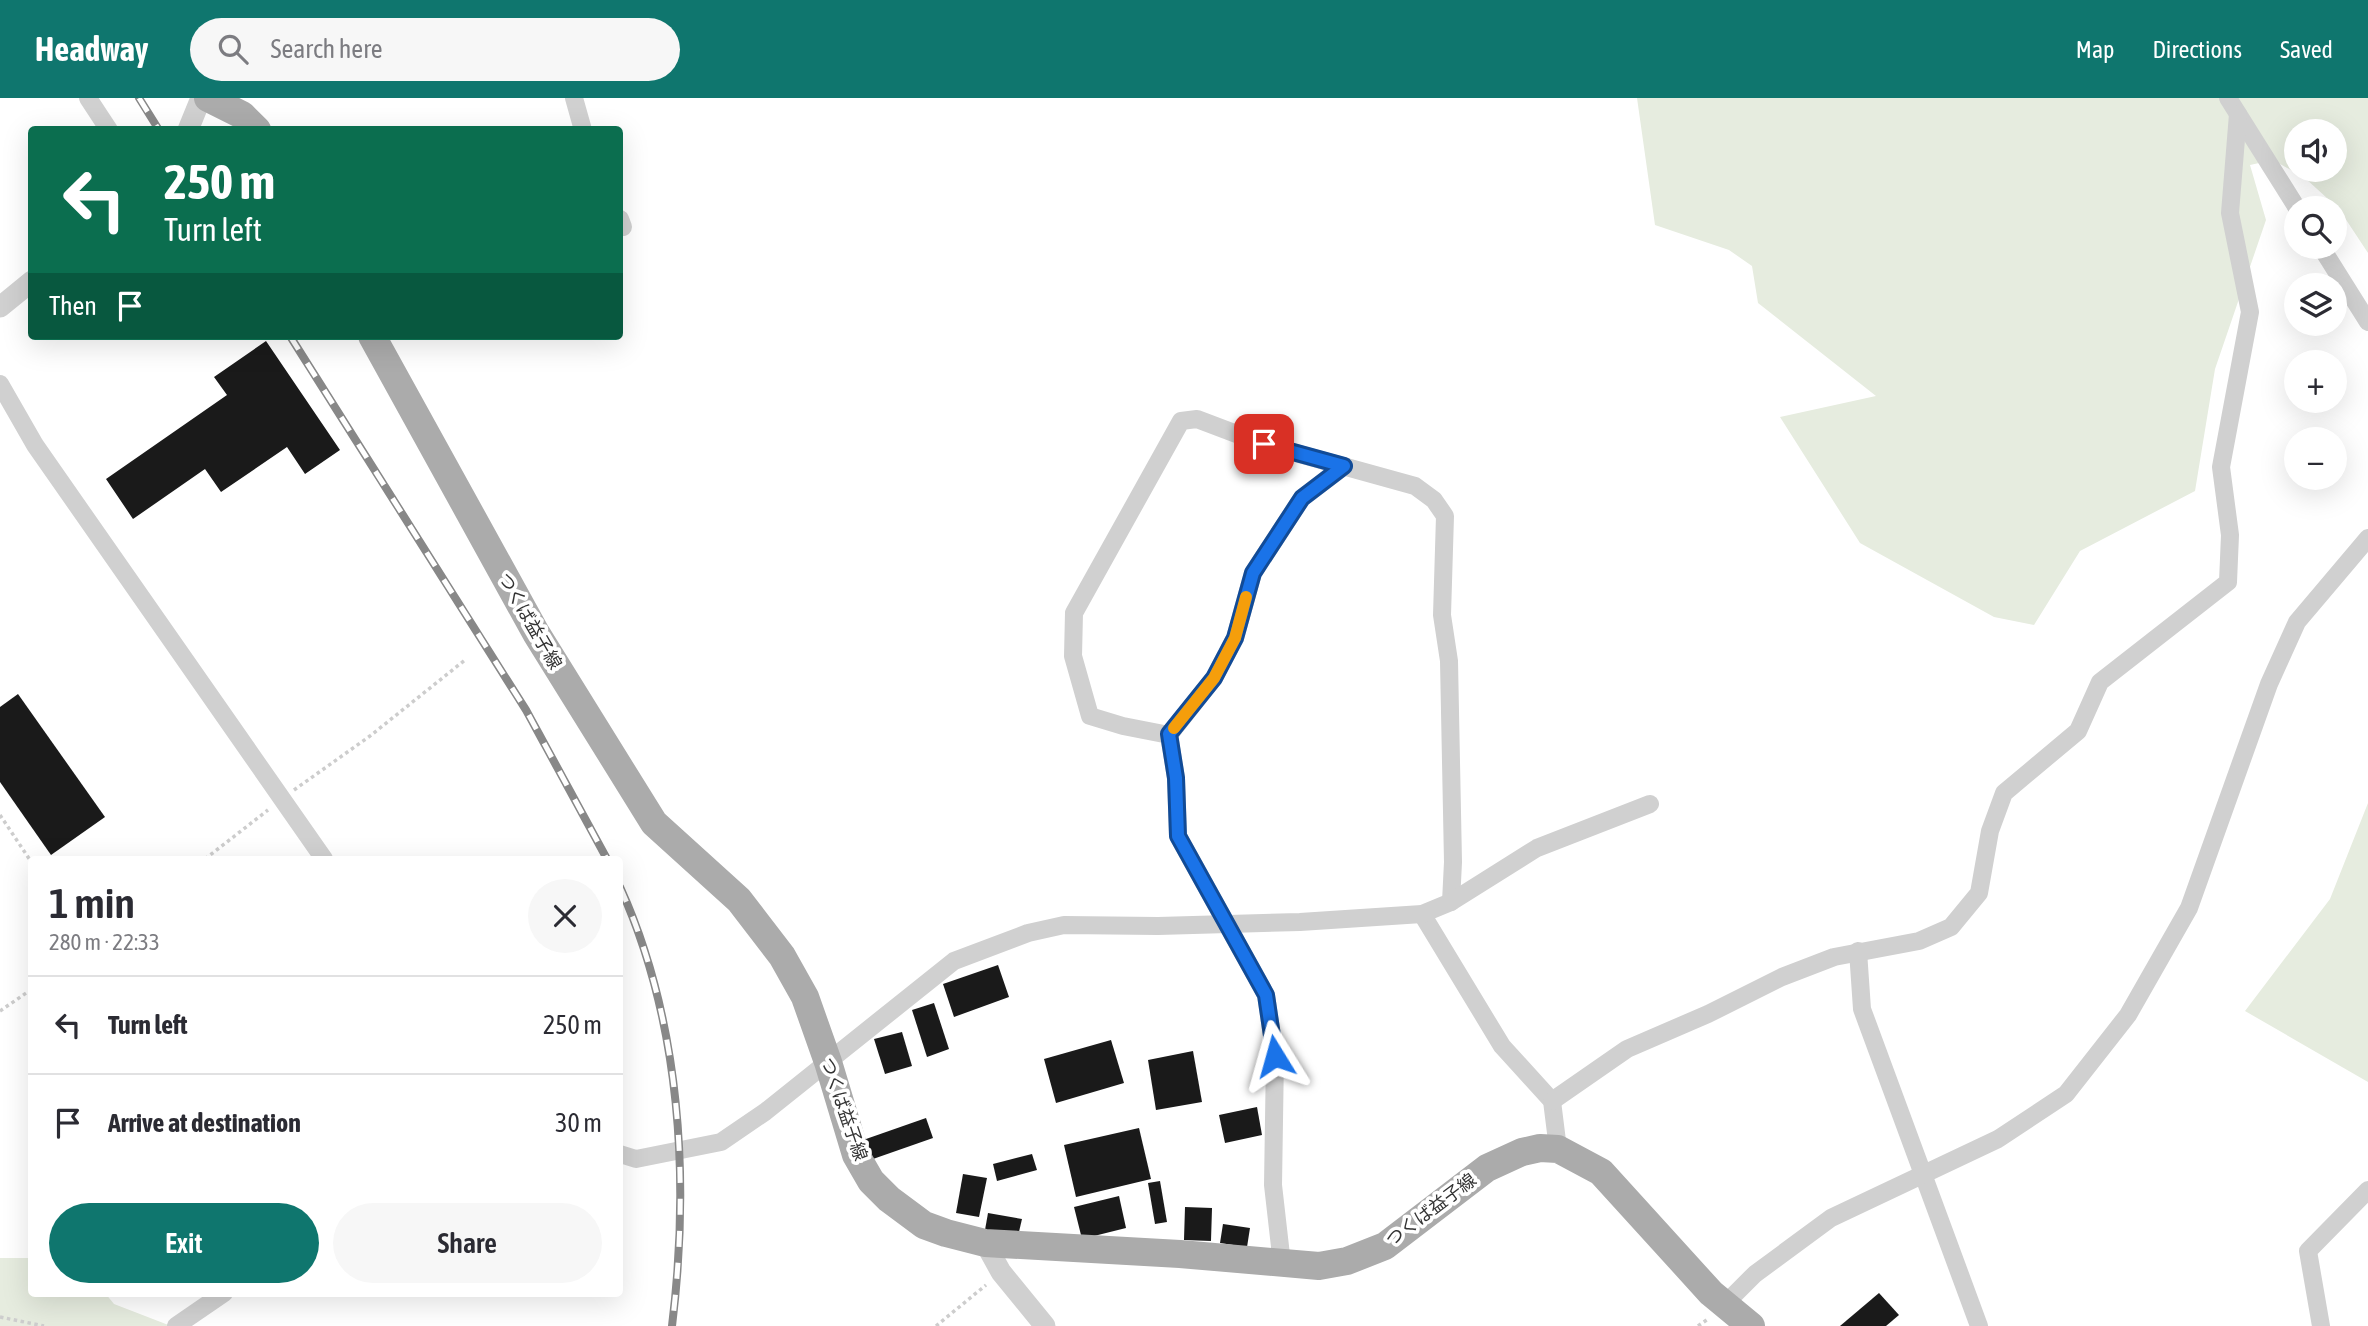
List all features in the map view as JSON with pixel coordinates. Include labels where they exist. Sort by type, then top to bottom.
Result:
[{"type":"main road","points":[[208,98],[242,115],[253,126]]},
{"type":"main road","name":"つくば益子線","points":[[374,340],[480,535],[617,767],[654,823],[739,900],[782,956],[805,997],[856,1155],[872,1181],[889,1199],[924,1225],[985,1243],[1180,1254],[1319,1266],[1347,1261],[1385,1246],[1487,1168],[1522,1152],[1540,1148],[1558,1149]]},
{"type":"main road","points":[[1558,1149],[1601,1171],[1723,1306],[1751,1326]]},
{"type":"street","points":[[88,98],[106,126]]},
{"type":"street","points":[[190,126],[201,98]]},
{"type":"street","points":[[574,98],[582,126]]},
{"type":"street","points":[[2228,98],[2289,196]]},
{"type":"street","points":[[1552,1101],[1627,1049],[1708,1014],[1782,977],[1834,957],[1919,942],[1951,927],[1979,893],[1990,831],[2004,793],[2078,730],[2100,682],[2228,582],[2230,535],[2221,467],[2250,312],[2230,213],[2238,114]]},
{"type":"street","points":[[2329,259],[2368,322]]},
{"type":"street","points":[[0,306],[28,284]]},
{"type":"street","points":[[0,384],[36,445],[322,856]]},
{"type":"street","points":[[1169,734],[1123,726],[1090,716],[1073,656],[1074,613],[1181,421],[1197,419],[1264,444],[1415,486],[1434,500],[1445,516],[1442,615],[1449,662],[1453,863],[1451,902]]},
{"type":"street","points":[[1282,1264],[1273,1185],[1275,1056],[1266,995],[1178,836],[1176,778],[1169,734],[1219,668],[1235,638],[1253,573],[1267,551],[1302,498],[1344,466]]},
{"type":"street","points":[[1723,1306],[1755,1274],[1830,1218],[1998,1139],[2066,1094],[2128,1015],[2189,908],[2269,684],[2297,622],[2368,538]]},
{"type":"street","points":[[623,1155],[636,1159],[721,1142],[765,1112],[954,961],[1028,933],[1065,925],[1158,926],[1224,922],[1300,922],[1422,914],[1451,902],[1537,848],[1650,804]]},
{"type":"street","points":[[1422,914],[1502,1046],[1552,1101],[1558,1149]]},
{"type":"street","points":[[1858,951],[1861,1009],[1979,1326]]},
{"type":"street","points":[[2321,1326],[2308,1251],[2368,1191]]},
{"type":"street","points":[[985,1243],[1001,1272],[1045,1326]]},
{"type":"street","points":[[176,1326],[217,1297]]},
{"type":"path","points":[[209,856],[370,736],[465,660]]},
{"type":"path","points":[[0,815],[28,857]]},
{"type":"path","points":[[0,1011],[28,992]]},
{"type":"path","points":[[936,1326],[1001,1272]]},
{"type":"path","points":[[0,1317],[44,1326]]},
{"type":"shaded area","points":[[1637,98],[2368,98],[2368,253],[2347,221],[2347,196],[2325,196],[2309,182],[2347,182],[2347,119],[2284,119],[2284,166],[2273,160],[2250,165],[2266,220],[2215,369],[2195,491],[2080,551],[2034,625],[1994,617],[1860,543],[1780,417],[1876,396],[1758,303],[1752,266],[1729,250],[1655,225]]},
{"type":"shaded area","points":[[2368,803],[2368,1082],[2245,1011],[2330,899]]},
{"type":"shaded area","points":[[0,1258],[28,1258],[28,1297],[108,1297],[114,1304],[171,1326],[0,1326]]},
{"type":"building","points":[[266,341],[340,450],[305,474],[287,447],[221,492],[205,469],[133,519],[106,479],[227,395],[214,377]]},
{"type":"building","points":[[18,694],[105,817],[51,855],[0,782],[0,707]]},
{"type":"building","points":[[998,965],[1009,997],[954,1017],[943,984]]},
{"type":"building","points":[[934,1003],[949,1049],[927,1057],[912,1010]]},
{"type":"building","points":[[902,1032],[912,1066],[885,1074],[874,1039]]},
{"type":"building","points":[[1111,1040],[1124,1083],[1056,1103],[1044,1059]]},
{"type":"building","points":[[1193,1051],[1202,1102],[1156,1110],[1148,1060]]},
{"type":"building","points":[[1257,1107],[1262,1135],[1225,1143],[1219,1115]]},
{"type":"building","points":[[926,1118],[933,1138],[873,1159],[866,1139]]},
{"type":"building","points":[[1139,1128],[1151,1179],[1076,1197],[1064,1145]]},
{"type":"building","points":[[1032,1154],[1037,1170],[997,1181],[993,1164]]},
{"type":"building","points":[[963,1174],[987,1178],[979,1217],[956,1213]]},
{"type":"building","points":[[1160,1181],[1167,1222],[1155,1224],[1148,1183]]},
{"type":"building","points":[[1119,1196],[1126,1228],[1082,1239],[1074,1207]]},
{"type":"building","points":[[1185,1207],[1212,1208],[1211,1241],[1184,1240]]},
{"type":"building","points":[[988,1213],[1022,1219],[1018,1236],[985,1230]]},
{"type":"building","points":[[1223,1224],[1250,1228],[1247,1247],[1220,1243]]},
{"type":"building","points":[[1879,1293],[1899,1315],[1886,1326],[1840,1326]]},
{"type":"railway","points":[[139,98],[156,126]]},
{"type":"railway","points":[[293,340],[526,710],[605,856]]},
{"type":"railway","points":[[623,895],[656,992],[676,1102],[680,1215],[672,1326]]},
{"type":"slow traffic","points":[[1174,728],[1214,678],[1235,638],[1246,597]]},
{"type":"route","points":[[1264,444],[1344,466],[1302,498],[1253,573],[1235,638],[1214,678],[1169,734],[1176,778],[1178,836],[1266,995],[1275,1056]]}]
